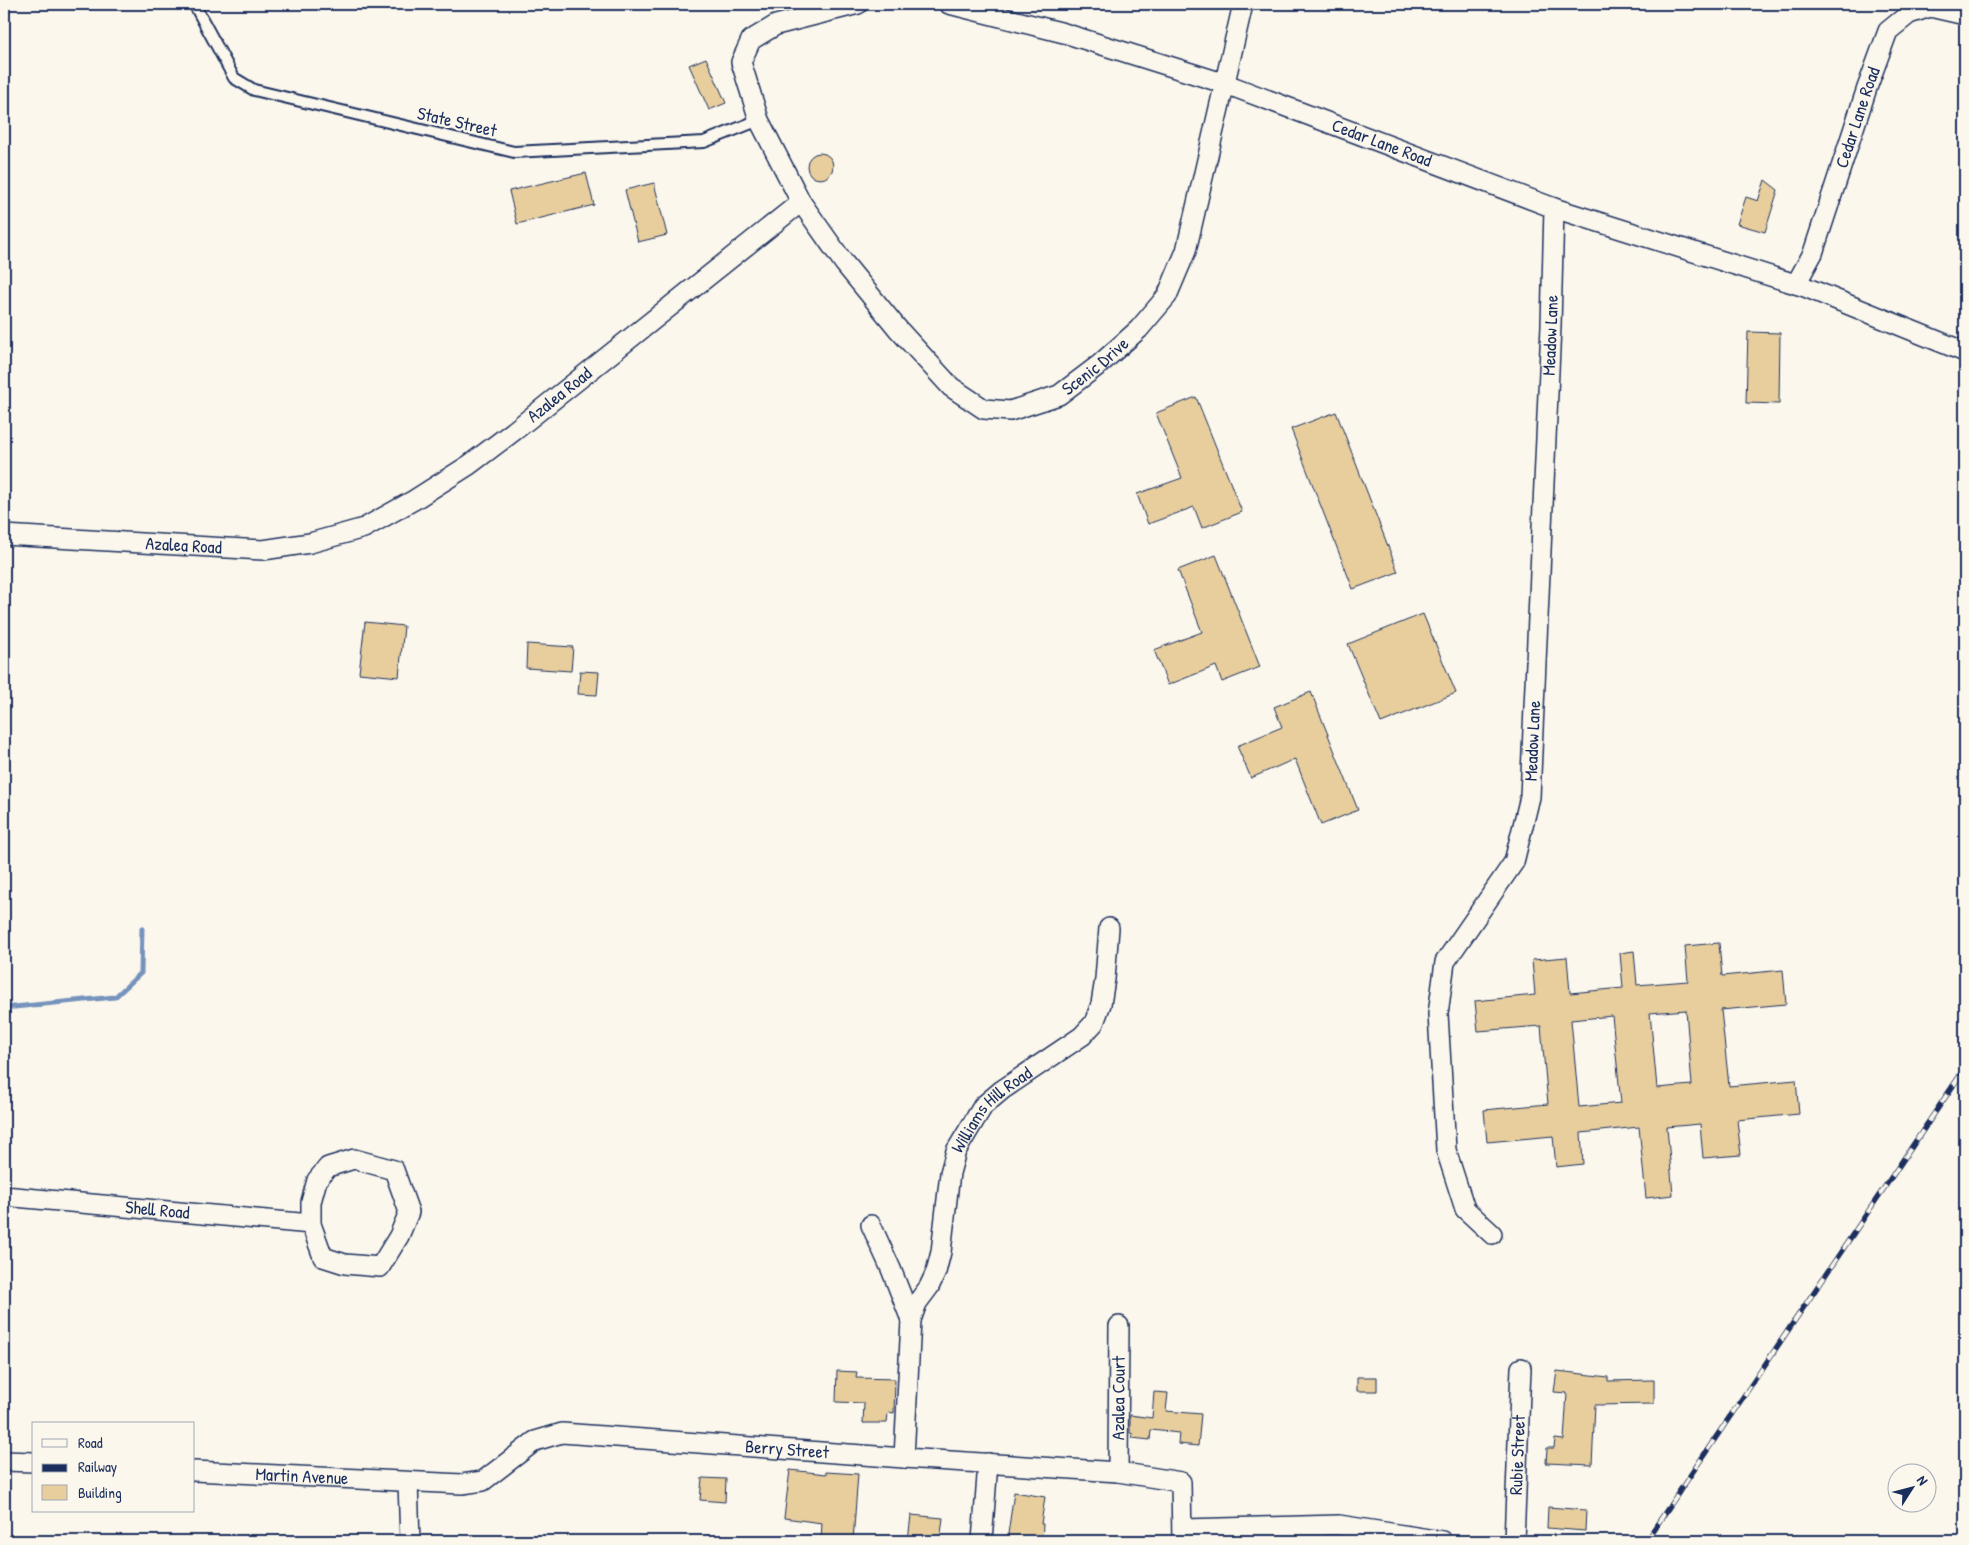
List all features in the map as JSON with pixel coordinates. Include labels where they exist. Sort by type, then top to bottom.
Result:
[{"type":"street","points":[[801,202],[759,120],[741,62],[751,40],[776,25],[858,4]]},
{"type":"street","name":"Scenic Drive","points":[[801,202],[844,263],[898,329],[951,387],[984,409],[1010,411],[1058,395],[1100,364],[1138,329],[1167,296],[1186,251],[1243,4]]},
{"type":"street","name":"Cedar Lane Road","points":[[960,5],[1064,33],[1226,84],[1554,208],[1796,284],[1965,352]]},
{"type":"street","name":"Cedar Lane Road","points":[[1796,284],[1813,253],[1867,88],[1888,31],[1909,14],[1930,7],[1965,15]]},
{"type":"street","name":"Azalea Road","points":[[4,535],[263,550],[310,543],[364,528],[414,500],[469,465],[801,202]]},
{"type":"street","name":"Meadow Lane","points":[[1492,1234],[1465,1209],[1446,1150],[1438,1014],[1446,962],[1514,862],[1530,797],[1551,326],[1554,208]]},
{"type":"street","name":"Williams Hill Road","points":[[904,1458],[911,1320],[917,1303],[929,1287],[936,1272],[941,1252],[950,1173],[956,1150],[983,1106],[1002,1090],[1082,1036],[1094,1023],[1101,1004],[1106,979],[1109,928]]},
{"type":"street","points":[[354,1159],[394,1170],[409,1212],[399,1236],[380,1267],[345,1264],[323,1257],[311,1224],[312,1202],[317,1180],[328,1167],[354,1159]]},
{"type":"street","name":"Shell Road","points":[[4,1196],[311,1224]]},
{"type":"street","name":"Williams Hill Road","points":[[871,1225],[891,1268],[911,1320]]},
{"type":"street","name":"Azalea Court","points":[[1118,1472],[1119,1326]]},
{"type":"street","name":"Rubie Street","points":[[1514,1541],[1521,1368]]},
{"type":"street","name":"Berry Street","points":[[408,1482],[462,1484],[483,1481],[535,1441],[562,1433],[1118,1472],[1181,1482],[1182,1535]]},
{"type":"street","points":[[4,1461],[32,1462]]},
{"type":"street","points":[[982,1541],[988,1463]]},
{"type":"street","name":"Martin Avenue","points":[[195,1471],[408,1482]]},
{"type":"street","points":[[408,1482],[410,1541]]},
{"type":"street","points":[[1182,1535],[1339,1525],[1442,1541]]},
{"type":"lane","name":"State Street","points":[[194,4],[234,78],[254,90],[514,152],[704,142],[759,120]]},
{"type":"building","points":[[706,58],[726,103],[709,110],[689,65]]},
{"type":"building","points":[[820,153],[829,157],[833,166],[829,175],[820,179],[811,175],[807,166],[811,157]]},
{"type":"building","points":[[586,173],[594,205],[517,224],[509,191]]},
{"type":"building","points":[[1765,180],[1778,190],[1765,232],[1737,224],[1746,197],[1758,201]]},
{"type":"building","points":[[654,183],[667,235],[638,242],[625,190]]},
{"type":"building","points":[[1748,332],[1780,333],[1779,404],[1746,403]]},
{"type":"building","points":[[1196,397],[1242,512],[1202,528],[1194,507],[1148,524],[1137,494],[1182,478],[1156,413]]},
{"type":"building","points":[[1336,412],[1398,572],[1353,589],[1291,429]]},
{"type":"building","points":[[1216,555],[1260,667],[1222,682],[1216,666],[1168,685],[1154,650],[1202,632],[1178,570]]},
{"type":"building","points":[[1423,614],[1456,693],[1381,723],[1348,644]]},
{"type":"building","points":[[365,622],[404,626],[399,677],[359,673]]},
{"type":"building","points":[[527,644],[573,647],[571,671],[526,668]]},
{"type":"building","points":[[580,671],[599,672],[597,695],[578,694]]},
{"type":"building","points":[[1311,692],[1358,810],[1321,825],[1295,759],[1251,778],[1237,746],[1282,727],[1274,707]]},
{"type":"building","points":[[1719,943],[1722,976],[1783,970],[1786,1004],[1721,1010],[1729,1086],[1796,1080],[1799,1114],[1737,1120],[1741,1155],[1703,1158],[1700,1124],[1667,1127],[1673,1195],[1646,1198],[1639,1127],[1581,1133],[1583,1164],[1556,1167],[1553,1136],[1487,1142],[1484,1110],[1548,1104],[1541,1026],[1478,1031],[1475,1001],[1535,995],[1532,960],[1567,957],[1570,993],[1623,988],[1620,953],[1634,951],[1637,985],[1688,981],[1685,946]],"holes":[[[1686,1010],[1692,1085],[1657,1088],[1650,1013]],[[1612,1016],[1621,1103],[1579,1107],[1571,1020]]]},
{"type":"building","points":[[837,1371],[857,1372],[856,1378],[895,1379],[894,1413],[888,1412],[887,1423],[863,1423],[864,1403],[836,1402]]},
{"type":"building","points":[[1557,1371],[1608,1377],[1608,1381],[1654,1380],[1654,1404],[1595,1405],[1592,1465],[1546,1463],[1547,1448],[1554,1448],[1555,1439],[1564,1440],[1567,1393],[1554,1392]]},
{"type":"building","points":[[1357,1377],[1377,1377],[1377,1391],[1357,1391]]},
{"type":"building","points":[[1154,1392],[1168,1393],[1166,1411],[1201,1414],[1198,1446],[1178,1444],[1179,1433],[1151,1430],[1150,1440],[1132,1438],[1133,1434],[1130,1433],[1130,1415],[1152,1418]]},
{"type":"building","points":[[790,1470],[826,1474],[826,1472],[858,1474],[853,1541],[821,1541],[822,1523],[784,1518]]},
{"type":"building","points":[[702,1478],[726,1479],[725,1502],[700,1500]]},
{"type":"building","points":[[1014,1492],[1045,1497],[1041,1524],[1043,1524],[1042,1541],[1007,1541]]},
{"type":"building","points":[[1548,1507],[1586,1510],[1585,1531],[1547,1528]]},
{"type":"building","points":[[911,1515],[943,1518],[940,1541],[908,1541]]},
{"type":"waterway","points":[[4,1008],[115,997],[141,973],[142,928]]},
{"type":"railway","points":[[1646,1541],[1965,1068]]}]
